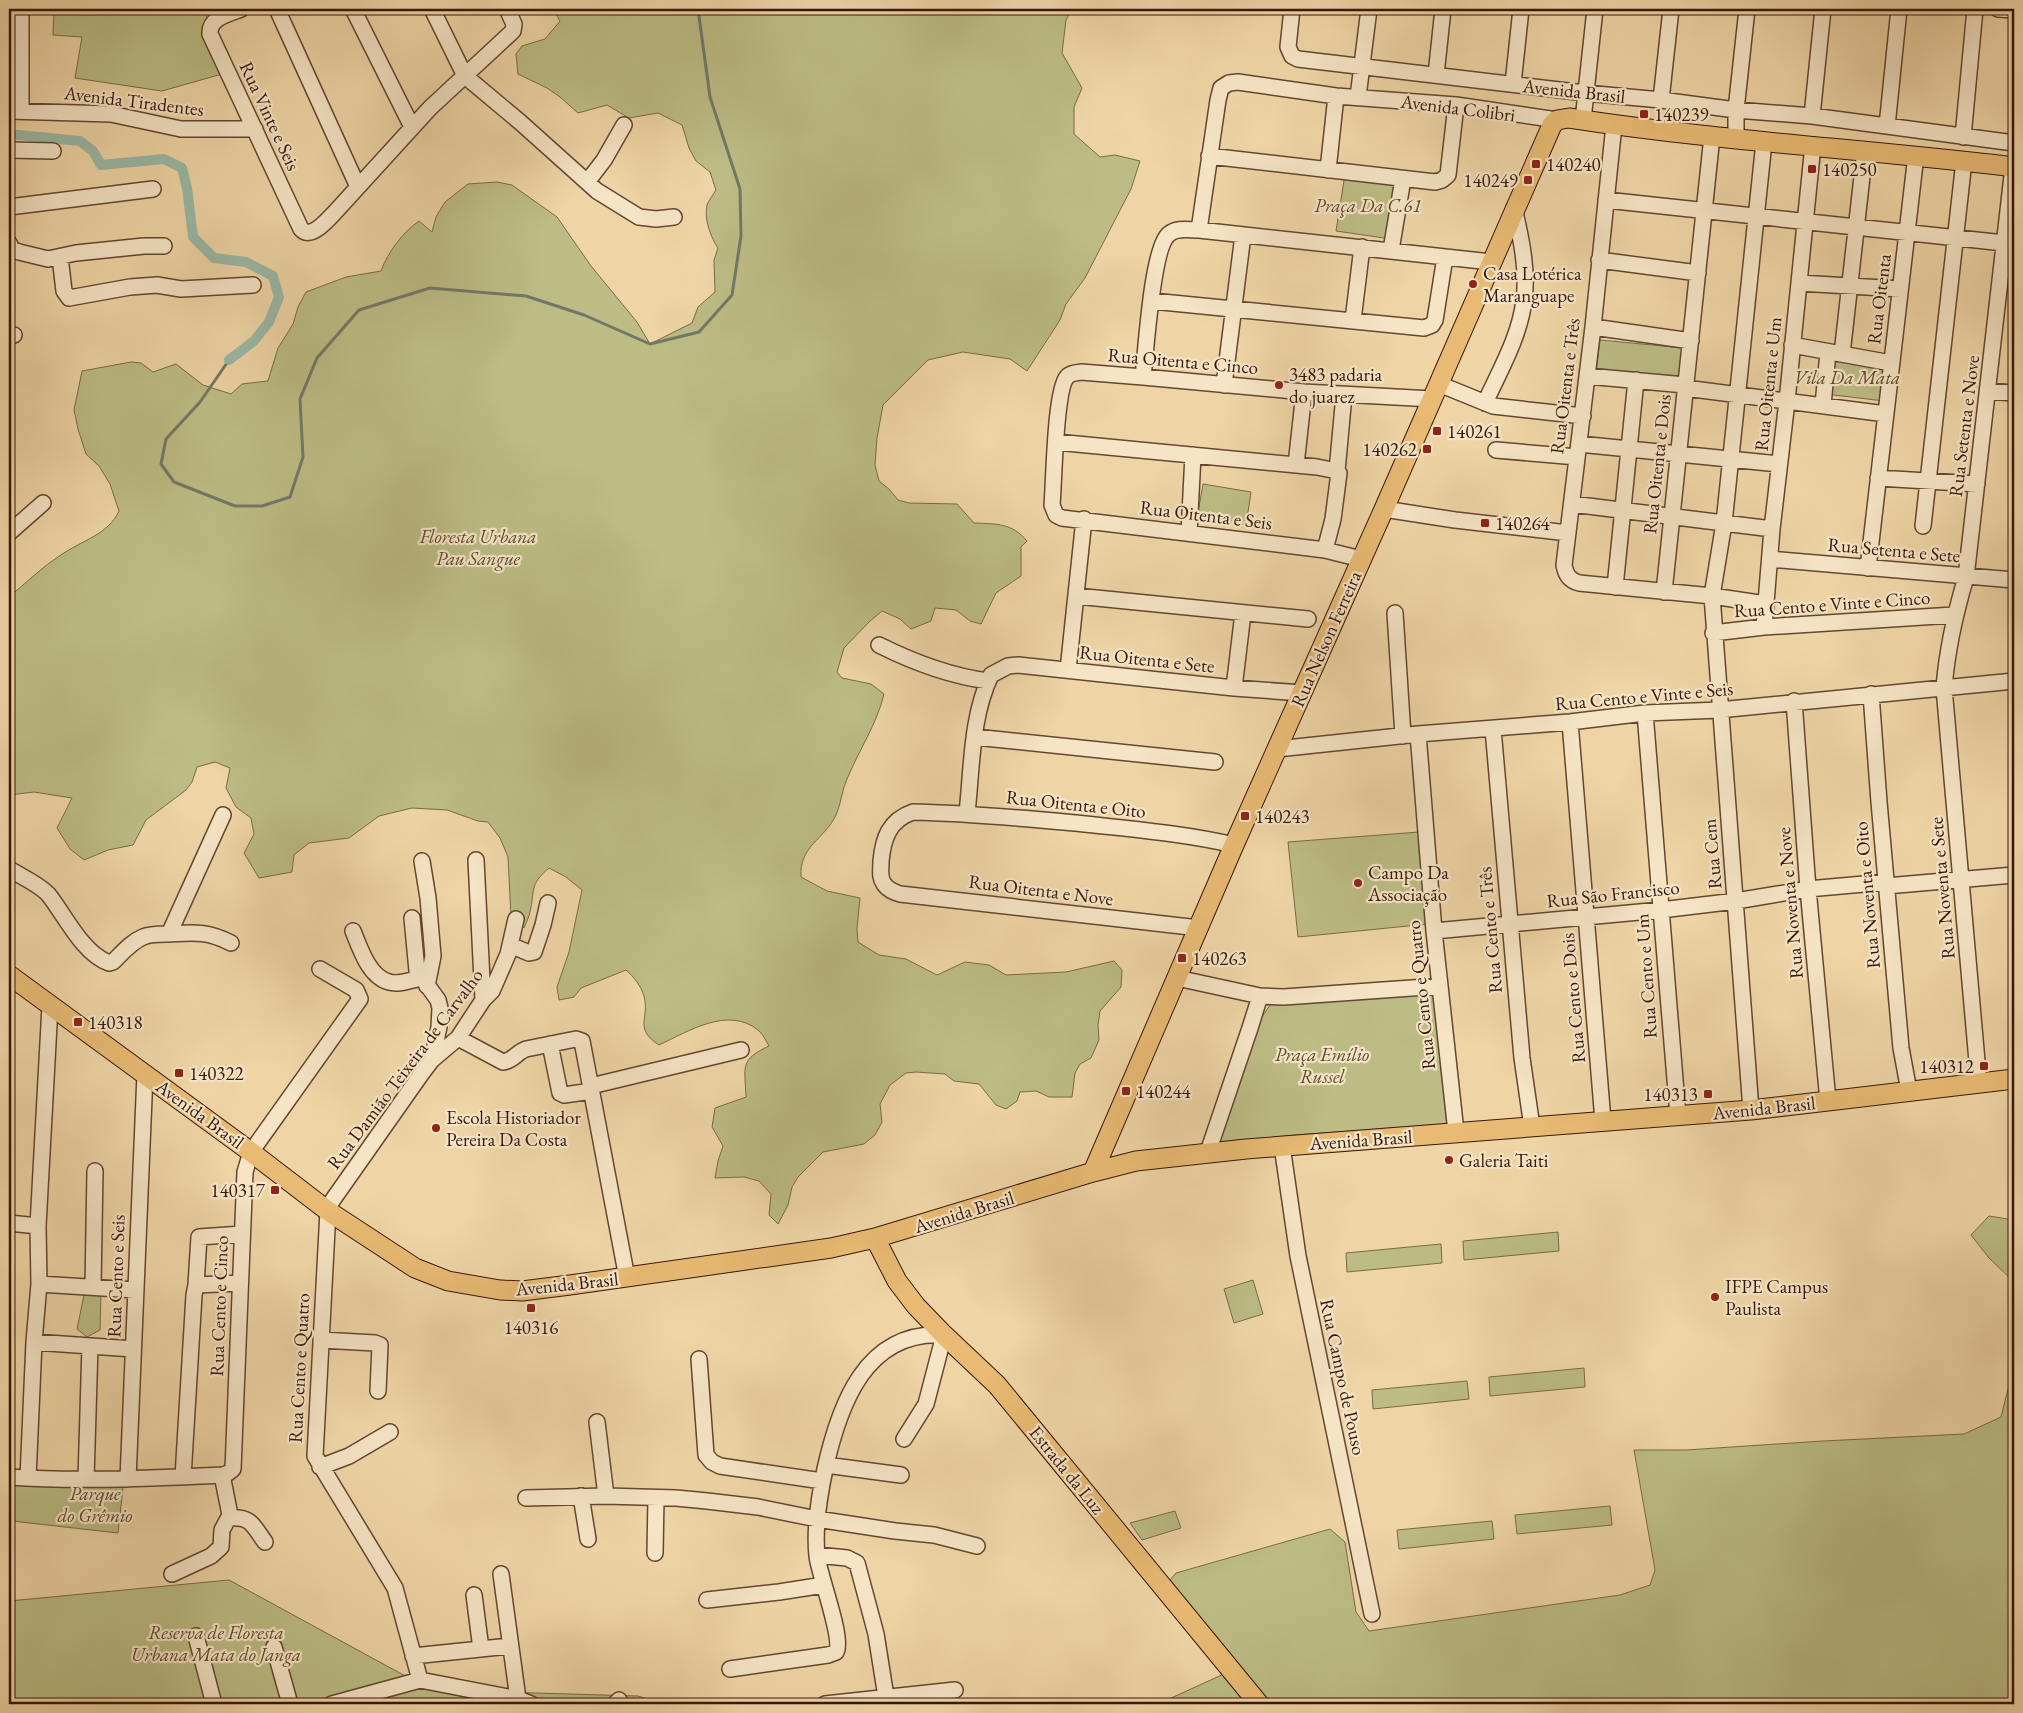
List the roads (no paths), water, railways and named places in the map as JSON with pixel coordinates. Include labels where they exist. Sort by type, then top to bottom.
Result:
[{"type":"main road","name":"Avenida Colibri","points":[[1570,120],[2014,167]]},
{"type":"main road","name":"Rua Nelson Ferreira","points":[[1093,1172],[1234,845],[1384,509],[1547,134],[1570,120]]},
{"type":"main road","name":"Avenida Brasil","points":[[9,975],[251,1152],[328,1211],[415,1268],[448,1281],[500,1290],[522,1290],[626,1278],[831,1248],[875,1238],[1093,1172],[1136,1161],[1208,1152],[1751,1110],[2014,1079]]},
{"type":"main road","name":"Estrada da Luz","points":[[875,1238],[897,1281],[916,1306],[997,1385],[1258,1704]]},
{"type":"street","points":[[15,110],[21,9]]},
{"type":"street","name":"Rua Vinte e Seis","points":[[241,9],[216,20],[212,24],[210,34],[303,232],[309,234],[324,224],[358,187]]},
{"type":"street","points":[[277,9],[358,187],[412,127],[513,31],[514,24],[508,9]]},
{"type":"street","points":[[353,9],[412,127]]},
{"type":"street","points":[[432,9],[465,76],[587,182],[618,206],[639,217],[656,219],[674,217]]},
{"type":"street","name":"Avenida Brasil","points":[[1292,9],[1288,47],[1292,56],[1298,59],[1736,110],[1812,116],[2014,143]]},
{"type":"street","points":[[1358,97],[1369,9]]},
{"type":"street","points":[[1436,75],[1443,9]]},
{"type":"street","points":[[1513,84],[1520,9]]},
{"type":"street","points":[[1570,120],[1585,93],[1595,9]]},
{"type":"street","points":[[1661,100],[1671,9]]},
{"type":"street","points":[[1736,138],[1736,110],[1747,9]]},
{"type":"street","points":[[1812,116],[1823,9]]},
{"type":"street","points":[[1887,126],[1899,9]]},
{"type":"street","points":[[1962,137],[1975,9]]},
{"type":"street","points":[[1998,9],[2014,10]]},
{"type":"street","name":"Avenida Colibri","points":[[1209,156],[1221,88],[1224,85],[1238,82],[1336,96],[1456,105],[1570,120]]},
{"type":"street","points":[[1328,170],[1336,96]]},
{"type":"street","points":[[1199,230],[1209,156],[1435,182],[1442,180],[1448,175],[1456,105]]},
{"type":"street","name":"Avenida Tiradentes","points":[[15,110],[111,114],[181,129],[254,129]]},
{"type":"street","points":[[587,182],[604,160],[624,125]]},
{"type":"street","name":"Rua Oitenta e Três","points":[[1579,583],[1572,580],[1565,572],[1614,126]]},
{"type":"street","name":"Rua Oitenta e Dois","points":[[1664,592],[1712,136]]},
{"type":"street","name":"Rua Cem","points":[[1751,1110],[1736,901],[1713,633],[1712,596],[1724,523],[1764,142]]},
{"type":"street","name":"Rua Oitenta e Um","points":[[1764,627],[1772,529],[1813,145]]},
{"type":"street","points":[[9,150],[54,151]]},
{"type":"street","points":[[1823,405],[1849,286],[1865,150]]},
{"type":"street","name":"Rua Oitenta","points":[[1868,568],[1916,156]]},
{"type":"street","points":[[1922,526],[1964,161]]},
{"type":"street","name":"Rua Setenta e Nove","points":[[1944,688],[1946,662],[1954,615],[1966,577],[2014,167]]},
{"type":"street","points":[[1391,250],[1402,179]]},
{"type":"street","points":[[9,208],[153,189]]},
{"type":"street","points":[[1606,200],[1704,212],[1806,220],[2004,242]]},
{"type":"street","points":[[1485,403],[1513,340],[1524,299],[1526,282],[1514,208]]},
{"type":"street","points":[[1143,377],[1157,262],[1164,240],[1168,234],[1174,231],[1199,230],[1243,234],[1491,262]]},
{"type":"street","points":[[1224,385],[1243,234]]},
{"type":"street","points":[[9,243],[12,249],[48,259],[83,252],[164,246]]},
{"type":"street","points":[[1353,320],[1362,247]]},
{"type":"street","points":[[60,257],[64,291],[69,298],[130,287],[157,285],[181,289],[253,285]]},
{"type":"street","points":[[1152,301],[1429,327],[1435,320],[1445,257]]},
{"type":"street","points":[[1599,260],[1698,272]]},
{"type":"street","points":[[1799,283],[1900,290]]},
{"type":"street","points":[[1593,327],[1691,341]]},
{"type":"street","points":[[1792,345],[1891,363]]},
{"type":"street","name":"Rua Oitenta e Cinco","points":[[1056,442],[1063,385],[1067,376],[1073,373],[1143,377],[1344,395],[1435,392]]},
{"type":"street","points":[[1587,376],[1685,386],[1737,395],[1886,414]]},
{"type":"street","points":[[1615,587],[1636,380]]},
{"type":"street","points":[[1988,390],[2014,393]]},
{"type":"street","points":[[1296,465],[1304,392]]},
{"type":"street","points":[[1435,392],[1513,409],[1583,416]]},
{"type":"street","points":[[1325,550],[1333,519],[1344,395]]},
{"type":"street","points":[[1056,442],[1296,465],[1338,472]]},
{"type":"street","name":"Rua Oitenta e Seis","points":[[1056,442],[1052,505],[1056,515],[1062,518],[1084,519],[1325,550],[1361,559]]},
{"type":"street","points":[[1496,450],[1630,450],[1779,464]]},
{"type":"street","points":[[1189,533],[1193,455]]},
{"type":"street","points":[[1878,478],[1977,484]]},
{"type":"street","points":[[9,533],[43,503]]},
{"type":"street","points":[[1572,504],[1623,512],[1772,529]]},
{"type":"street","points":[[1384,509],[1456,520],[1568,533]]},
{"type":"street","points":[[1068,670],[1084,519]]},
{"type":"street","name":"Rua Setenta e Sete","points":[[1770,559],[2014,580]]},
{"type":"street","name":"Rua Cento e Vinte e Cinco","points":[[1579,583],[1712,596],[1766,604]]},
{"type":"street","points":[[1076,596],[1308,619]]},
{"type":"street","points":[[1234,688],[1243,613]]},
{"type":"street","name":"Rua Cento e Quatro","points":[[1395,613],[1434,931],[1456,1132]]},
{"type":"street","name":"Rua Cento e Vinte e Cinco","points":[[1713,633],[1764,627],[1954,615]]},
{"type":"street","points":[[879,645],[913,661],[962,676],[989,678],[975,737],[967,813]]},
{"type":"street","name":"Rua Oitenta e Sete","points":[[989,678],[1008,666],[1018,665],[1234,688],[1302,693]]},
{"type":"street","name":"Rua Cento e Vinte e Seis","points":[[1277,749],[1410,735],[1570,722],[1645,713],[1719,710],[2014,681]]},
{"type":"street","name":"Rua Noventa e Sete","points":[[1944,688],[1979,1084]]},
{"type":"street","name":"Rua Noventa e Oito","points":[[1871,694],[1901,1048],[1909,1091]]},
{"type":"street","name":"Rua Noventa e Nove","points":[[1794,702],[1808,889],[1828,1101]]},
{"type":"street","name":"Rua Cento e Um","points":[[1645,713],[1678,1116]]},
{"type":"street","name":"Rua Cento e Dois","points":[[1570,722],[1603,1122]]},
{"type":"street","name":"Rua Cento e Três","points":[[1493,729],[1522,1058],[1532,1126]]},
{"type":"street","points":[[975,737],[1215,762]]},
{"type":"street","name":"Rua Oitenta e Oito","points":[[883,883],[880,876],[882,846],[887,832],[896,821],[912,812],[967,813],[1135,829],[1234,845]]},
{"type":"street","points":[[169,934],[223,815]]},
{"type":"street","points":[[476,860],[483,1000]]},
{"type":"street","points":[[422,861],[427,889],[433,956],[424,982]]},
{"type":"street","points":[[9,869],[37,885],[47,894],[84,944],[105,962],[113,962],[144,936],[192,931],[231,943]]},
{"type":"street","name":"Rua São Francisco","points":[[1434,931],[1661,910],[1736,901],[1808,889],[2014,875]]},
{"type":"street","name":"Rua Oitenta e Nove","points":[[883,883],[887,889],[900,894],[1199,928]]},
{"type":"street","points":[[510,945],[529,952],[535,950],[548,903]]},
{"type":"street","points":[[412,918],[416,945],[416,966],[424,982],[438,1000],[440,1008],[439,1027],[432,1060]]},
{"type":"street","name":"Rua Damião Teixeira de Carvalho","points":[[328,1211],[338,1193],[432,1060],[458,1038],[483,1000],[492,991],[497,983],[510,945],[516,919]]},
{"type":"street","points":[[353,931],[367,962],[385,980],[395,983],[424,982]]},
{"type":"street","points":[[251,1152],[360,999],[360,994],[356,990],[320,969]]},
{"type":"street","points":[[1177,978],[1260,996],[1284,997],[1440,986]]},
{"type":"street","points":[[1208,1152],[1260,996]]},
{"type":"street","points":[[28,1478],[34,1342],[39,1284],[38,1226],[50,1006]]},
{"type":"street","points":[[458,1038],[503,1062],[509,1062],[521,1051],[550,1044],[581,1040],[592,1089],[626,1278]]},
{"type":"street","points":[[550,1044],[560,1093],[564,1095],[741,1050]]},
{"type":"street","name":"Rua Cento e Seis","points":[[128,1479],[145,1074]]},
{"type":"street","name":"Rua Campo de Pouso","points":[[1282,1146],[1298,1256],[1372,1614]]},
{"type":"street","name":"Rua Cento e Cinco","points":[[222,1475],[233,1469],[245,1172],[251,1152]]},
{"type":"street","points":[[93,1287],[95,1171]]},
{"type":"street","name":"Rua Cento e Quatro","points":[[328,1211],[315,1456],[395,1588],[420,1680]]},
{"type":"street","points":[[9,1223],[38,1226]]},
{"type":"street","points":[[184,1477],[193,1304],[199,1237],[242,1234]]},
{"type":"street","points":[[196,1285],[240,1283]]},
{"type":"street","points":[[39,1284],[135,1290]]},
{"type":"street","points":[[730,1669],[828,1655],[836,1652],[839,1644],[836,1625],[816,1555],[817,1519],[822,1481],[837,1421],[846,1400],[866,1367],[877,1356],[911,1338],[929,1334],[944,1335],[926,1404],[904,1440]]},
{"type":"street","points":[[321,1340],[375,1343],[380,1345],[378,1391]]},
{"type":"street","points":[[34,1342],[133,1349]]},
{"type":"street","points":[[86,1479],[90,1346]]},
{"type":"street","points":[[699,1359],[706,1455],[709,1460],[720,1466],[822,1481]]},
{"type":"street","points":[[598,1422],[606,1496]]},
{"type":"street","points":[[320,1467],[349,1456],[390,1432]]},
{"type":"street","points":[[826,1465],[901,1475]]},
{"type":"street","points":[[9,1477],[128,1479],[222,1475],[230,1508],[230,1518],[222,1530],[222,1544],[211,1556],[172,1574]]},
{"type":"street","points":[[580,1496],[588,1540]]},
{"type":"street","points":[[526,1498],[606,1496],[676,1498],[758,1507],[817,1519],[934,1535],[977,1546]]},
{"type":"street","points":[[655,1553],[656,1498]]},
{"type":"street","points":[[230,1518],[239,1517],[249,1520],[265,1542]]},
{"type":"street","points":[[816,1555],[847,1558],[857,1563],[876,1634],[886,1697]]},
{"type":"street","points":[[332,1704],[356,1701],[420,1680],[524,1702],[510,1646],[501,1574]]},
{"type":"street","points":[[707,1600],[824,1585]]},
{"type":"street","points":[[474,1595],[481,1649]]},
{"type":"street","points":[[196,1636],[214,1704]]},
{"type":"street","points":[[413,1656],[510,1646]]},
{"type":"street","points":[[274,1647],[290,1704]]},
{"type":"street","points":[[825,1704],[955,1690]]},
{"type":"waterway","points":[[229,360],[200,402],[166,439],[161,464],[174,482],[235,506],[262,506],[290,497],[303,457],[300,399],[317,358],[359,310],[430,288],[526,296],[584,315],[650,344],[699,332],[732,295],[741,236],[740,189],[710,97],[698,9]]},
{"type":"waterway","points":[[9,134],[80,141],[93,151],[101,165],[164,159],[182,168],[187,188],[193,237],[214,258],[246,262],[273,276],[279,297],[269,322],[254,341],[229,360]]},
{"type":"place","name":"140239","points":[[1644,114]]},
{"type":"place","name":"140240","points":[[1536,164]]},
{"type":"place","name":"140250","points":[[1812,169]]},
{"type":"place","name":"140249","points":[[1528,180]]},
{"type":"place","name":"Casa Lotérica Maranguape","points":[[1473,284]]},
{"type":"place","name":"3483 padaria do juarez","points":[[1279,385]]},
{"type":"place","name":"140261","points":[[1437,431]]},
{"type":"place","name":"140262","points":[[1427,449]]},
{"type":"place","name":"140264","points":[[1485,523]]},
{"type":"place","name":"140243","points":[[1245,816]]},
{"type":"place","name":"Campo Da Associação","points":[[1358,883]]},
{"type":"place","name":"140263","points":[[1182,958]]},
{"type":"place","name":"140318","points":[[78,1022]]},
{"type":"place","name":"140312","points":[[1984,1066]]},
{"type":"place","name":"140322","points":[[179,1073]]},
{"type":"place","name":"140244","points":[[1126,1091]]},
{"type":"place","name":"140313","points":[[1708,1094]]},
{"type":"place","name":"Escola Historiador Pereira Da Costa","points":[[436,1128]]},
{"type":"place","name":"Galeria Taiti","points":[[1449,1160]]},
{"type":"place","name":"140317","points":[[275,1190]]},
{"type":"place","name":"IFPE Campus Paulista","points":[[1715,1297]]},
{"type":"place","name":"140316","points":[[531,1308]]},
{"type":"park label","name":"Praça Da C.61","points":[[1368,205]]},
{"type":"park label","name":"Vila Da Mata","points":[[1847,377]]},
{"type":"park label","name":"Floresta Urbana Pau Sangue","points":[[478,547]]},
{"type":"park label","name":"Praça Emílio Russel","points":[[1322,1065]]},
{"type":"park label","name":"Parque do Grêmio","points":[[95,1504]]},
{"type":"park label","name":"Reserva de Floresta Urbana Mata do Janga","points":[[216,1643]]}]
